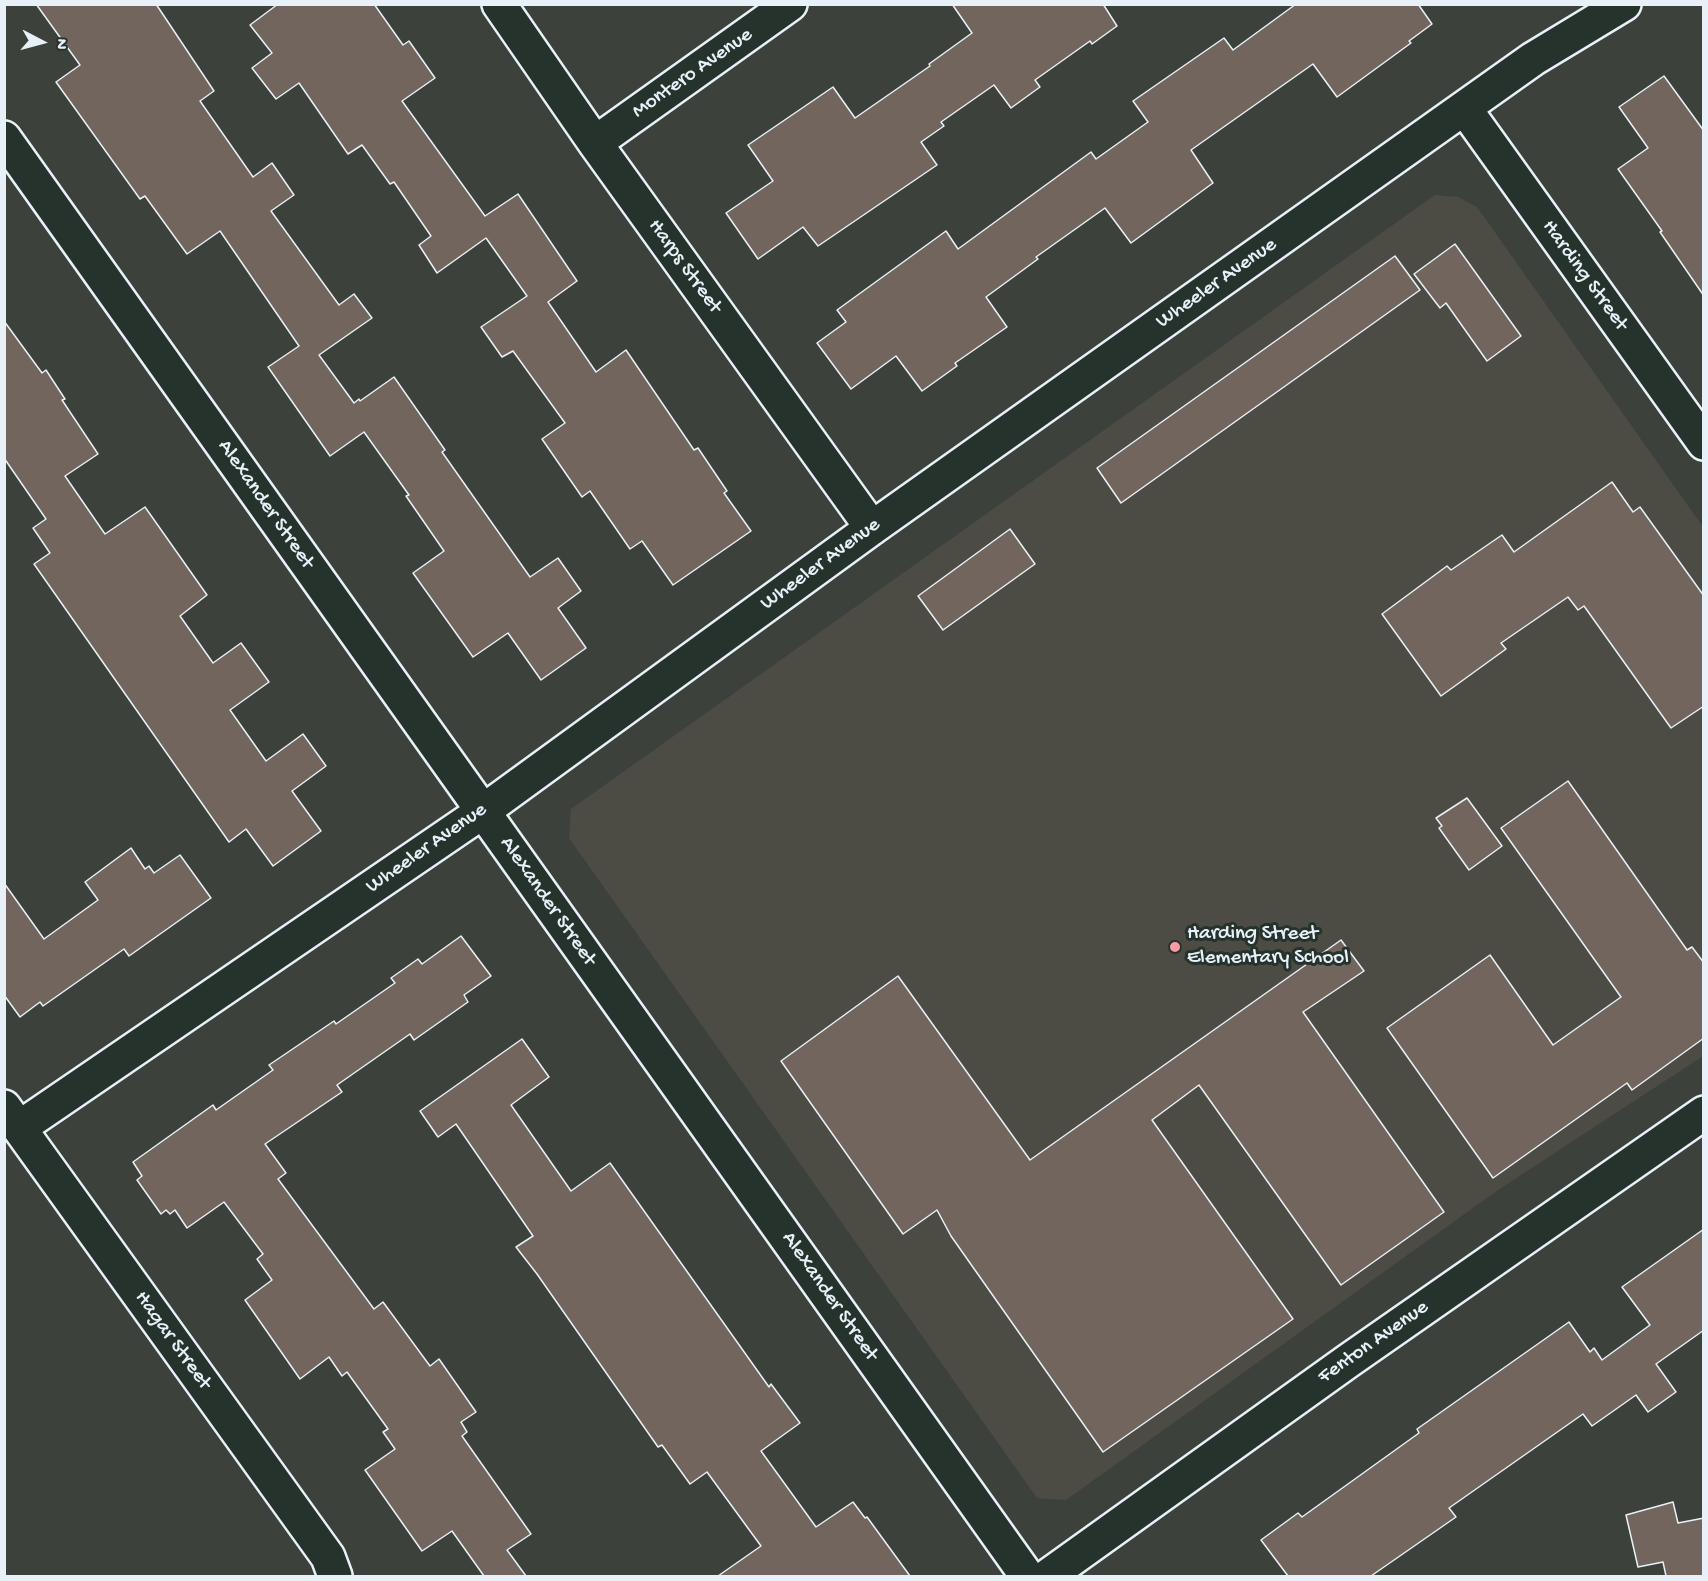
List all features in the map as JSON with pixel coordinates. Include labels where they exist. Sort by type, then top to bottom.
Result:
[{"type":"street","name":"Harps Street","points":[[499,4],[595,143],[872,528]]},
{"type":"street","name":"Montero Avenue","points":[[595,143],[790,4]]},
{"type":"street","name":"Wheeler Avenue","points":[[12,1118],[482,812],[872,528],[1533,59],[1624,4]]},
{"type":"street","name":"Harding Street","points":[[1465,109],[1704,443]]},
{"type":"street","name":"Alexander Street","points":[[4,138],[1027,1576]]},
{"type":"street","name":"Fenton Avenue","points":[[1048,1576],[1348,1361],[1704,1113]]},
{"type":"street","name":"Hagar Street","points":[[12,1118],[328,1557],[335,1576]]},
{"type":"shaded area","name":"Harding Street Elementary School","points":[[1435,195],[1458,197],[1477,207],[1703,527],[1703,1056],[1498,1190],[1066,1500],[1037,1498],[569,838],[571,809]]},
{"type":"building","points":[[36,4],[156,4],[214,91],[200,101],[253,177],[272,163],[294,195],[271,211],[339,305],[354,294],[372,318],[319,355],[354,403],[394,377],[445,450],[442,452],[530,577],[558,558],[581,591],[558,608],[586,648],[541,680],[508,633],[473,657],[413,573],[444,551],[406,496],[409,495],[364,432],[330,456],[268,367],[299,346],[220,231],[187,254],[145,196],[140,199],[56,82],[80,65]]},
{"type":"building","points":[[278,4],[374,4],[403,45],[409,41],[435,78],[402,101],[485,216],[518,194],[577,281],[548,302],[596,372],[626,350],[694,450],[698,448],[727,491],[724,493],[751,531],[673,585],[642,541],[630,549],[590,491],[582,497],[542,439],[565,423],[513,351],[502,357],[481,327],[527,296],[486,238],[437,273],[419,245],[431,236],[394,182],[390,184],[362,145],[348,154],[299,83],[276,99],[252,68],[272,53],[250,25]]},
{"type":"building","points":[[952,4],[1103,4],[1117,26],[1092,44],[1090,41],[1035,80],[1040,87],[1011,108],[994,85],[941,122],[944,126],[921,142],[937,165],[818,246],[803,227],[758,259],[726,213],[773,181],[748,145],[833,87],[855,118],[930,66],[929,64],[972,33]]},
{"type":"building","points":[[1296,4],[1418,4],[1432,24],[1409,41],[1411,43],[1337,97],[1313,64],[1191,150],[1213,183],[1131,243],[1105,208],[1036,257],[1038,259],[986,297],[1007,327],[955,363],[957,366],[922,391],[896,356],[851,389],[817,343],[846,322],[837,310],[946,231],[958,249],[1091,152],[1096,159],[1148,122],[1133,101],[1224,38],[1233,50]]},
{"type":"building","points":[[1664,76],[1704,131],[1704,296],[1618,169],[1648,148],[1619,107]]},
{"type":"building","points":[[1455,244],[1521,336],[1487,361],[1446,303],[1440,308],[1414,274]]},
{"type":"building","points":[[1395,256],[1420,290],[1121,503],[1097,468]]},
{"type":"building","points":[[4,321],[42,373],[46,370],[65,399],[62,400],[98,454],[65,476],[105,534],[145,507],[207,595],[180,616],[213,663],[241,643],[269,682],[230,710],[266,761],[303,734],[326,766],[292,791],[321,831],[273,866],[246,829],[229,842],[34,564],[50,553],[33,528],[46,519],[4,458]]},
{"type":"building","points":[[1612,482],[1633,512],[1640,507],[1704,596],[1704,706],[1671,728],[1584,606],[1578,610],[1568,597],[1501,643],[1506,649],[1441,696],[1382,614],[1447,566],[1451,570],[1502,535],[1514,552]]},
{"type":"building","points":[[1010,529],[1035,564],[943,630],[918,596]]},
{"type":"building","points":[[1568,781],[1687,950],[1692,947],[1704,963],[1704,1038],[1632,1090],[1627,1083],[1493,1178],[1387,1028],[1490,955],[1553,1045],[1621,997],[1501,828]]},
{"type":"building","points":[[1467,798],[1502,846],[1469,870],[1439,828],[1442,826],[1436,818]]},
{"type":"building","points":[[131,848],[145,869],[149,866],[154,873],[180,855],[211,898],[129,956],[124,949],[43,1006],[40,1002],[20,1017],[4,995],[4,883],[44,939],[98,900],[85,882]]},
{"type":"building","points":[[461,936],[491,976],[464,995],[468,1002],[414,1040],[410,1034],[337,1085],[342,1092],[265,1144],[286,1173],[278,1179],[374,1309],[383,1302],[430,1366],[439,1359],[476,1412],[461,1422],[467,1432],[462,1436],[531,1534],[507,1550],[526,1576],[484,1576],[452,1531],[422,1551],[365,1470],[395,1449],[383,1432],[388,1429],[347,1372],[342,1376],[329,1357],[300,1379],[245,1300],[272,1280],[257,1259],[263,1254],[224,1202],[187,1228],[175,1210],[170,1214],[166,1210],[161,1214],[137,1180],[142,1176],[133,1162],[213,1105],[216,1110],[273,1070],[269,1065],[334,1021],[336,1024],[395,983],[391,978],[418,959],[422,964]]},
{"type":"building","points":[[1341,940],[1364,971],[1303,1012],[1444,1212],[1341,1285],[1199,1085],[1152,1120],[1293,1319],[1103,1452],[951,1236],[937,1210],[903,1234],[781,1061],[898,976],[1030,1160]]},
{"type":"building","points":[[522,1039],[549,1077],[511,1105],[571,1191],[610,1163],[769,1387],[771,1384],[800,1423],[761,1451],[816,1527],[853,1502],[865,1518],[867,1517],[910,1576],[718,1576],[761,1546],[707,1472],[690,1484],[662,1445],[658,1447],[516,1247],[533,1236],[456,1124],[438,1137],[420,1111]]},
{"type":"building","points":[[1704,1229],[1704,1330],[1656,1364],[1676,1392],[1648,1412],[1636,1395],[1592,1426],[1583,1414],[1449,1508],[1456,1517],[1371,1576],[1288,1576],[1261,1540],[1298,1513],[1302,1517],[1419,1433],[1417,1429],[1569,1322],[1590,1352],[1594,1348],[1602,1360],[1650,1325],[1622,1287]]},
{"type":"building","points":[[1673,1502],[1678,1523],[1704,1518],[1704,1576],[1666,1576],[1663,1562],[1638,1567],[1626,1515]]},
{"type":"place","name":"Harding Street Elementary School","points":[[1175,947]]}]
